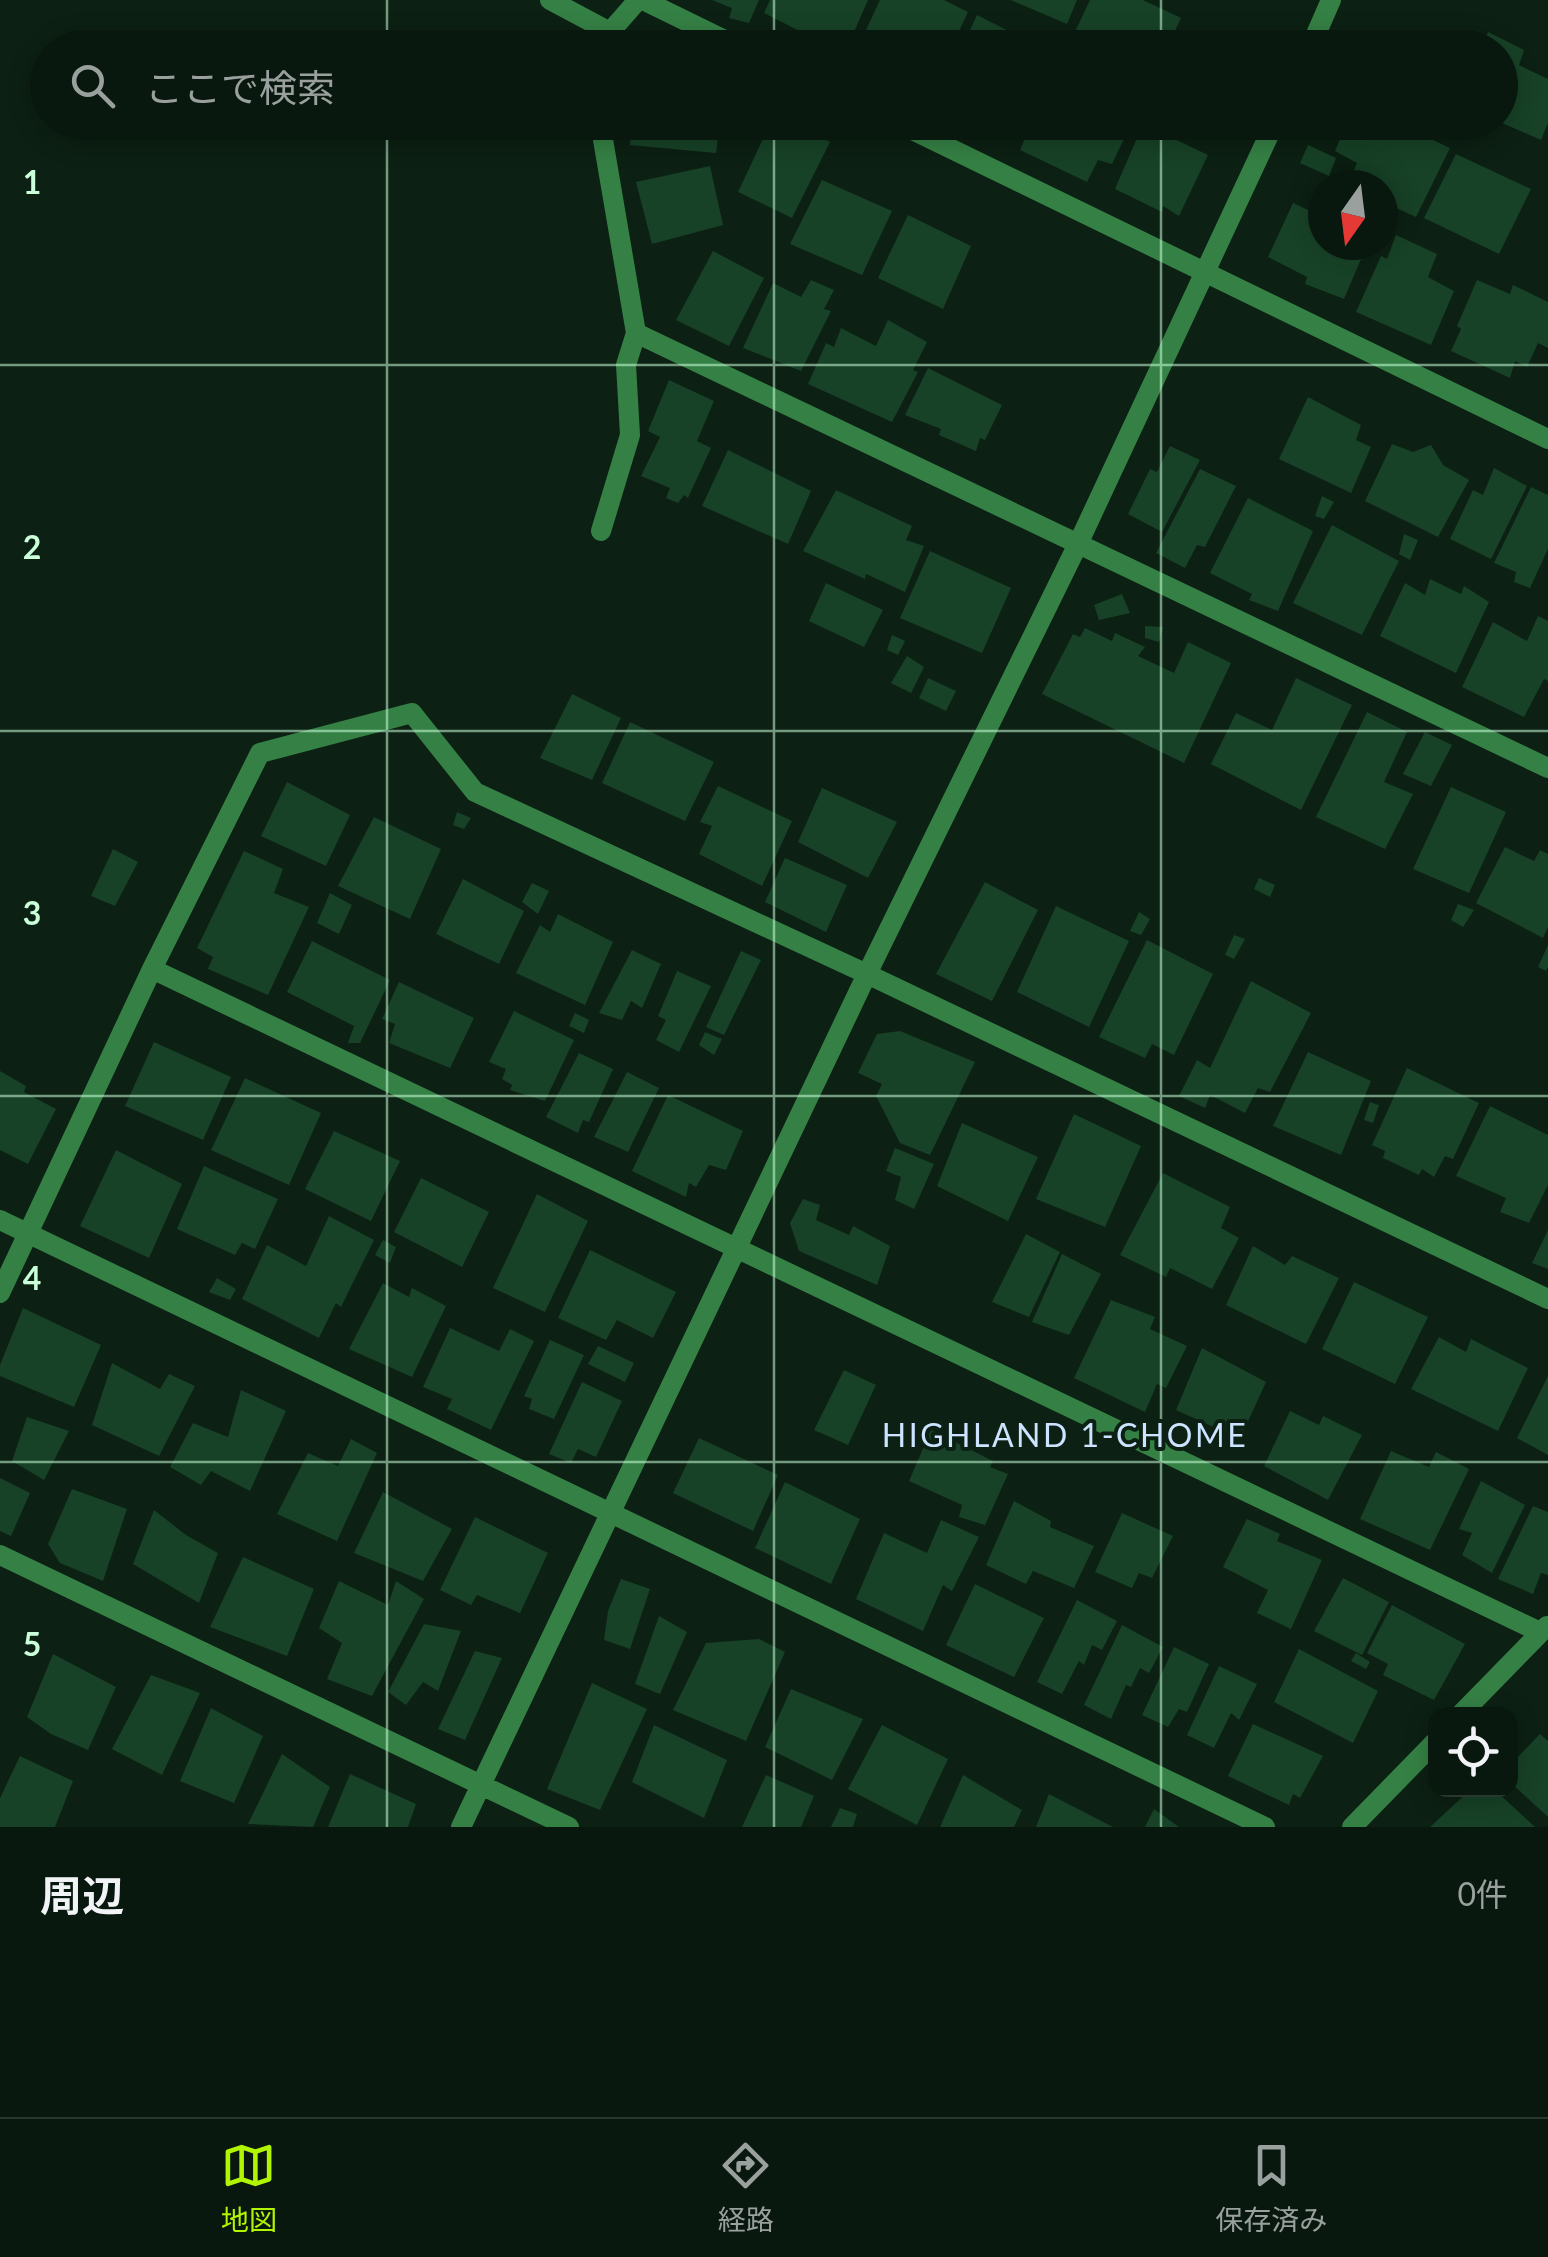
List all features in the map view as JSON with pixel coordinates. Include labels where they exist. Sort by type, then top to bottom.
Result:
[{"type":"street","points":[[550,0],[590,30]]},
{"type":"street","points":[[612,30],[640,0],[703,30]]},
{"type":"street","points":[[1317,30],[1328,1]]},
{"type":"street","points":[[601,531],[630,435],[626,365],[636,333],[603,140]]},
{"type":"street","points":[[933,140],[1546,432]]},
{"type":"street","points":[[461,1827],[867,974],[1078,544],[1268,140]]},
{"type":"street","points":[[636,333],[1548,768]]},
{"type":"street","points":[[0,1293],[152,969],[260,752],[412,713],[475,792],[1548,1299]]},
{"type":"street","points":[[152,969],[1544,1629],[1469,1707]]},
{"type":"street","points":[[0,1220],[1265,1827]]},
{"type":"street","points":[[0,1556],[569,1827]]},
{"type":"street","points":[[1364,1823],[1428,1751]]},
{"type":"building","points":[[712,0],[759,0],[749,23],[729,18],[732,8]]},
{"type":"building","points":[[770,0],[868,0],[855,30],[798,30],[764,13]]},
{"type":"building","points":[[880,0],[944,0],[968,12],[960,30],[866,30]]},
{"type":"building","points":[[1011,0],[1077,0],[1067,24]]},
{"type":"building","points":[[1090,0],[1143,0],[1181,18],[1175,30],[1076,30]]},
{"type":"building","points":[[977,15],[1007,30],[970,30]]},
{"type":"building","points":[[1518,47],[1524,50],[1519,65],[1548,79],[1548,123],[1541,140],[1518,130]]},
{"type":"building","points":[[631,140],[718,140],[716,153],[630,145]]},
{"type":"building","points":[[763,140],[830,142],[792,218],[738,192]]},
{"type":"building","points":[[1024,140],[1123,140],[1112,164],[1098,160],[1087,182],[1020,150]]},
{"type":"building","points":[[1136,140],[1177,140],[1208,155],[1179,216],[1115,189]]},
{"type":"building","points":[[1340,140],[1433,140],[1450,148],[1416,217],[1398,209],[1398,170],[1354,170],[1357,163],[1335,151]]},
{"type":"building","points":[[1308,145],[1336,158],[1331,170],[1316,170],[1300,163]]},
{"type":"building","points":[[1456,154],[1531,189],[1499,254],[1424,218]]},
{"type":"building","points":[[710,166],[723,225],[652,244],[636,182]]},
{"type":"building","points":[[822,180],[892,211],[862,275],[790,244]]},
{"type":"building","points":[[1293,203],[1308,210],[1308,260],[1361,260],[1344,299],[1305,284],[1307,277],[1268,257]]},
{"type":"building","points":[[908,215],[971,246],[943,309],[878,278]]},
{"type":"building","points":[[1398,236],[1437,254],[1428,277],[1454,291],[1431,345],[1356,312],[1379,260],[1398,260]]},
{"type":"building","points":[[713,251],[764,278],[729,346],[676,320]]},
{"type":"building","points":[[811,280],[834,290],[824,309],[831,311],[801,371],[743,348],[773,283],[801,297]]},
{"type":"building","points":[[1477,280],[1510,294],[1513,285],[1548,302],[1548,348],[1538,343],[1527,367],[1515,361],[1510,378],[1451,351]]},
{"type":"building","points":[[888,320],[927,342],[913,370],[918,372],[892,422],[808,384],[826,343],[834,347],[841,328],[876,346]]},
{"type":"building","points":[[928,368],[1002,405],[976,451],[939,435],[941,429],[905,415]]},
{"type":"building","points":[[669,380],[714,401],[697,441],[711,448],[688,498],[684,495],[678,503],[666,498],[670,488],[641,476],[660,437],[648,431]]},
{"type":"building","points":[[1308,397],[1361,425],[1356,440],[1371,447],[1351,493],[1279,459]]},
{"type":"building","points":[[1392,444],[1413,452],[1431,445],[1443,465],[1469,480],[1438,537],[1365,501]]},
{"type":"building","points":[[1170,446],[1200,460],[1162,532],[1128,514],[1150,469],[1157,472]]},
{"type":"building","points":[[728,450],[811,491],[788,544],[702,506]]},
{"type":"building","points":[[1494,468],[1527,486],[1491,559],[1450,539],[1473,490],[1483,495]]},
{"type":"building","points":[[1200,469],[1236,486],[1205,547],[1197,545],[1185,568],[1156,553]]},
{"type":"building","points":[[1531,487],[1548,495],[1548,549],[1530,588],[1514,582],[1516,572],[1494,563]]},
{"type":"building","points":[[836,490],[912,526],[906,540],[924,546],[905,592],[803,551]]},
{"type":"building","points":[[1322,496],[1334,502],[1324,519],[1315,516]]},
{"type":"building","points":[[1248,498],[1313,531],[1278,611],[1249,600],[1252,594],[1210,573]]},
{"type":"building","points":[[1332,525],[1399,561],[1362,635],[1293,603]]},
{"type":"building","points":[[1404,534],[1418,540],[1410,560],[1399,554]]},
{"type":"building","points":[[930,551],[1011,588],[982,653],[900,618]]},
{"type":"building","points":[[1430,579],[1461,594],[1464,586],[1489,602],[1456,673],[1380,636],[1405,583],[1425,595]]},
{"type":"building","points":[[826,583],[883,610],[864,647],[809,621]]},
{"type":"building","points":[[1122,594],[1130,613],[1099,620],[1094,605]]},
{"type":"building","points":[[1538,616],[1548,621],[1548,681],[1544,679],[1524,717],[1462,687],[1493,622],[1527,641]]},
{"type":"building","points":[[1145,626],[1163,627],[1159,642],[1145,638]]},
{"type":"building","points":[[1085,628],[1112,641],[1115,633],[1145,647],[1138,656],[1174,673],[1188,642],[1231,663],[1184,763],[1042,694],[1073,634],[1080,637]]},
{"type":"building","points":[[892,635],[905,641],[898,655],[887,650]]},
{"type":"building","points":[[907,656],[924,667],[911,693],[891,683]]},
{"type":"building","points":[[928,678],[956,691],[946,711],[919,698]]},
{"type":"building","points":[[1296,678],[1352,705],[1301,810],[1211,764],[1236,713],[1272,730]]},
{"type":"building","points":[[572,694],[621,718],[592,780],[540,758]]},
{"type":"building","points":[[1367,712],[1407,732],[1384,782],[1413,794],[1385,849],[1316,817]]},
{"type":"building","points":[[630,722],[714,762],[685,821],[602,783]]},
{"type":"building","points":[[1425,732],[1452,745],[1431,786],[1403,774]]},
{"type":"building","points":[[287,782],[350,815],[326,866],[261,836]]},
{"type":"building","points":[[718,786],[792,821],[762,886],[699,854],[712,826],[700,822]]},
{"type":"building","points":[[1451,787],[1506,812],[1469,893],[1413,869]]},
{"type":"building","points":[[822,788],[897,822],[868,878],[798,842]]},
{"type":"building","points":[[457,812],[471,818],[464,829],[453,825]]},
{"type":"building","points":[[374,817],[441,849],[410,919],[338,886]]},
{"type":"building","points":[[1505,847],[1534,861],[1540,850],[1548,854],[1548,927],[1543,938],[1476,903]]},
{"type":"building","points":[[113,849],[138,862],[115,906],[91,896]]},
{"type":"building","points":[[244,851],[283,869],[274,893],[309,907],[268,995],[208,969],[213,957],[197,948]]},
{"type":"building","points":[[785,858],[847,885],[826,932],[765,902]]},
{"type":"building","points":[[1259,878],[1275,885],[1270,897],[1254,889]]},
{"type":"building","points":[[463,879],[524,911],[499,964],[436,934]]},
{"type":"building","points":[[985,882],[1038,910],[992,1001],[936,974]]},
{"type":"building","points":[[532,883],[549,891],[538,914],[522,902]]},
{"type":"building","points":[[330,893],[352,905],[339,934],[317,923]]},
{"type":"building","points":[[1458,904],[1474,910],[1463,927],[1451,920]]},
{"type":"building","points":[[1056,906],[1129,941],[1089,1027],[1017,992]]},
{"type":"building","points":[[1139,912],[1150,919],[1141,935],[1130,931]]},
{"type":"building","points":[[558,914],[613,942],[585,1005],[516,973],[540,925],[550,932]]},
{"type":"building","points":[[1234,935],[1245,939],[1234,959],[1225,955]]},
{"type":"building","points":[[1147,940],[1213,974],[1174,1055],[1152,1044],[1145,1058],[1099,1037]]},
{"type":"building","points":[[312,941],[390,980],[360,1043],[348,1043],[354,1026],[287,992]]},
{"type":"building","points":[[1548,945],[1548,967],[1546,971],[1538,967]]},
{"type":"building","points":[[632,950],[661,964],[642,1008],[631,1001],[622,1020],[599,1013]]},
{"type":"building","points":[[741,951],[761,960],[724,1035],[706,1027]]},
{"type":"building","points":[[677,971],[711,986],[679,1052],[656,1040],[666,1020],[658,1016]]},
{"type":"building","points":[[1251,981],[1311,1013],[1270,1092],[1258,1088],[1245,1113],[1210,1095],[1205,1108],[1179,1096],[1197,1060],[1210,1068]]},
{"type":"building","points":[[399,982],[474,1018],[450,1068],[389,1043],[395,1024],[382,1019]]},
{"type":"building","points":[[514,1011],[574,1040],[545,1101],[510,1090],[512,1085],[502,1079],[506,1069],[489,1062]]},
{"type":"building","points":[[575,1013],[589,1020],[584,1033],[569,1026]]},
{"type":"building","points":[[900,1031],[975,1062],[930,1155],[900,1143],[876,1096],[882,1084],[858,1073],[877,1034]]},
{"type":"building","points":[[705,1032],[722,1039],[714,1055],[699,1045]]},
{"type":"building","points":[[154,1042],[231,1077],[203,1140],[125,1106]]},
{"type":"building","points":[[1308,1052],[1371,1081],[1341,1155],[1273,1126]]},
{"type":"building","points":[[579,1053],[613,1069],[589,1122],[583,1120],[578,1133],[546,1117]]},
{"type":"building","points":[[1407,1068],[1479,1103],[1453,1159],[1445,1156],[1434,1177],[1422,1169],[1419,1175],[1383,1158],[1385,1151],[1372,1145]]},
{"type":"building","points":[[0,1071],[26,1086],[24,1092],[56,1109],[28,1164],[0,1150]]},
{"type":"building","points":[[627,1072],[659,1088],[628,1152],[594,1137]]},
{"type":"building","points":[[245,1078],[321,1113],[289,1185],[211,1150]]},
{"type":"building","points":[[668,1095],[743,1131],[726,1170],[709,1165],[696,1187],[689,1183],[686,1197],[632,1171]]},
{"type":"building","points":[[1370,1102],[1379,1105],[1373,1123],[1364,1120]]},
{"type":"building","points":[[1490,1106],[1548,1135],[1548,1185],[1529,1223],[1500,1212],[1506,1198],[1456,1176]]},
{"type":"building","points":[[1074,1114],[1141,1146],[1105,1227],[1036,1199]]},
{"type":"building","points":[[962,1123],[1038,1157],[1008,1221],[937,1186]]},
{"type":"building","points":[[334,1131],[400,1161],[371,1221],[305,1189]]},
{"type":"building","points":[[895,1148],[934,1164],[914,1209],[895,1200],[901,1177],[886,1171]]},
{"type":"building","points":[[116,1150],[182,1184],[149,1258],[80,1226]]},
{"type":"building","points":[[204,1166],[278,1199],[255,1249],[242,1243],[235,1255],[177,1229]]},
{"type":"building","points":[[1163,1173],[1230,1207],[1221,1228],[1239,1238],[1212,1289],[1170,1268],[1166,1277],[1120,1255]]},
{"type":"building","points":[[421,1178],[489,1212],[462,1267],[394,1232]]},
{"type":"building","points":[[537,1194],[588,1221],[545,1312],[493,1288]]},
{"type":"building","points":[[803,1199],[820,1205],[816,1220],[849,1235],[853,1226],[890,1246],[877,1285],[799,1251],[790,1223]]},
{"type":"building","points":[[329,1216],[374,1240],[341,1307],[336,1303],[319,1338],[242,1299],[267,1245],[306,1266]]},
{"type":"building","points":[[1548,1230],[1548,1269],[1532,1263]]},
{"type":"building","points":[[1026,1234],[1060,1252],[1029,1317],[992,1302]]},
{"type":"building","points":[[383,1240],[396,1247],[390,1263],[375,1255]]},
{"type":"building","points":[[1253,1246],[1285,1265],[1292,1256],[1339,1278],[1306,1344],[1226,1305]]},
{"type":"building","points":[[590,1250],[676,1292],[653,1338],[617,1320],[606,1340],[558,1318]]},
{"type":"building","points":[[1062,1254],[1101,1274],[1069,1335],[1032,1322]]},
{"type":"building","points":[[217,1278],[236,1289],[230,1300],[209,1292]]},
{"type":"building","points":[[1354,1282],[1428,1317],[1395,1384],[1322,1349]]},
{"type":"building","points":[[383,1283],[409,1297],[412,1288],[446,1306],[412,1377],[349,1349]]},
{"type":"building","points":[[1111,1300],[1155,1317],[1150,1329],[1187,1346],[1166,1388],[1157,1384],[1145,1412],[1074,1378]]},
{"type":"building","points":[[23,1308],[101,1345],[74,1407],[0,1376],[0,1365]]},
{"type":"building","points":[[450,1328],[499,1351],[510,1329],[534,1341],[491,1430],[447,1409],[452,1399],[423,1387]]},
{"type":"building","points":[[1439,1337],[1466,1352],[1471,1339],[1528,1368],[1498,1431],[1411,1389]]},
{"type":"building","points":[[550,1340],[584,1355],[554,1419],[529,1409],[532,1399],[524,1396]]},
{"type":"building","points":[[598,1346],[634,1363],[625,1382],[588,1364]]},
{"type":"building","points":[[1202,1348],[1266,1382],[1240,1439],[1176,1410]]},
{"type":"building","points":[[112,1363],[160,1389],[169,1374],[195,1386],[159,1456],[92,1425]]},
{"type":"building","points":[[844,1370],[876,1385],[848,1445],[814,1430]]},
{"type":"building","points":[[1548,1376],[1548,1455],[1517,1438]]},
{"type":"building","points":[[582,1382],[622,1401],[596,1457],[578,1449],[571,1463],[549,1454]]},
{"type":"building","points":[[241,1390],[286,1411],[250,1491],[211,1471],[201,1485],[170,1467],[193,1423],[228,1437]]},
{"type":"building","points":[[1290,1411],[1319,1425],[1323,1416],[1362,1435],[1328,1500],[1264,1466]]},
{"type":"building","points":[[27,1417],[69,1431],[44,1480],[12,1461]]},
{"type":"building","points":[[931,1430],[993,1461],[990,1467],[1008,1474],[985,1525],[959,1517],[962,1505],[909,1481]]},
{"type":"building","points":[[699,1438],[778,1475],[753,1531],[673,1493]]},
{"type":"building","points":[[351,1439],[377,1453],[337,1541],[277,1514],[308,1453],[338,1466]]},
{"type":"building","points":[[1391,1451],[1429,1467],[1436,1452],[1469,1469],[1430,1550],[1360,1519]]},
{"type":"building","points":[[0,1478],[30,1493],[11,1536],[0,1531]]},
{"type":"building","points":[[1481,1481],[1525,1505],[1492,1573],[1462,1555],[1472,1533],[1459,1529]]},
{"type":"building","points":[[785,1482],[860,1519],[831,1584],[755,1548]]},
{"type":"building","points":[[72,1489],[127,1509],[103,1581],[60,1563],[48,1544]]},
{"type":"building","points":[[383,1492],[452,1529],[423,1581],[354,1553]]},
{"type":"building","points":[[1014,1501],[1051,1521],[1050,1527],[1094,1546],[1074,1588],[1033,1571],[1026,1584],[986,1565]]},
{"type":"building","points":[[1533,1506],[1548,1512],[1548,1575],[1541,1573],[1533,1594],[1498,1579]]},
{"type":"building","points":[[154,1510],[218,1553],[199,1603],[133,1564]]},
{"type":"building","points":[[1122,1513],[1173,1536],[1152,1578],[1139,1573],[1132,1588],[1095,1572]]},
{"type":"building","points":[[475,1517],[548,1553],[520,1613],[477,1595],[471,1605],[440,1590]]},
{"type":"building","points":[[1247,1519],[1280,1534],[1277,1541],[1322,1560],[1291,1629],[1257,1613],[1268,1590],[1223,1567]]},
{"type":"building","points":[[941,1520],[979,1537],[952,1591],[943,1585],[923,1631],[856,1599],[884,1533],[927,1553]]},
{"type":"building","points":[[243,1557],[314,1589],[287,1656],[210,1627]]},
{"type":"building","points":[[1343,1578],[1389,1602],[1362,1655],[1314,1631]]},
{"type":"building","points":[[621,1579],[650,1589],[630,1649],[604,1640],[608,1611]]},
{"type":"building","points":[[339,1581],[388,1605],[396,1581],[424,1599],[372,1696],[327,1679],[342,1643],[319,1628]]},
{"type":"building","points":[[975,1584],[1044,1618],[1014,1677],[946,1645]]},
{"type":"building","points":[[1077,1600],[1117,1621],[1102,1650],[1092,1645],[1084,1665],[1079,1661],[1062,1694],[1037,1682]]},
{"type":"building","points":[[1392,1605],[1465,1644],[1434,1700],[1383,1675],[1388,1664],[1367,1653]]},
{"type":"building","points":[[659,1616],[687,1632],[660,1694],[635,1684]]},
{"type":"building","points":[[424,1624],[461,1631],[438,1691],[423,1682],[406,1705],[388,1692]]},
{"type":"building","points":[[1122,1625],[1163,1647],[1149,1673],[1140,1668],[1131,1687],[1126,1685],[1111,1719],[1084,1705]]},
{"type":"building","points":[[759,1639],[785,1652],[746,1741],[673,1710],[706,1643]]},
{"type":"building","points":[[1174,1647],[1209,1664],[1187,1712],[1179,1709],[1168,1727],[1142,1715]]},
{"type":"building","points":[[1299,1649],[1378,1691],[1353,1743],[1274,1702]]},
{"type":"building","points":[[475,1651],[502,1658],[465,1740],[438,1729]]},
{"type":"building","points":[[1356,1653],[1370,1662],[1366,1669],[1351,1661]]},
{"type":"building","points":[[53,1654],[116,1687],[88,1750],[51,1734],[27,1717]]},
{"type":"building","points":[[1219,1666],[1257,1684],[1239,1720],[1231,1713],[1214,1748],[1187,1735]]},
{"type":"building","points":[[151,1675],[200,1693],[162,1775],[112,1749]]},
{"type":"building","points":[[592,1683],[647,1709],[600,1810],[547,1789]]},
{"type":"building","points":[[791,1689],[863,1719],[832,1780],[765,1747]]},
{"type":"building","points":[[211,1708],[263,1736],[234,1803],[180,1781]]},
{"type":"building","points":[[1253,1724],[1323,1756],[1300,1798],[1293,1794],[1289,1805],[1228,1776]]},
{"type":"building","points":[[654,1725],[727,1760],[704,1818],[632,1782]]},
{"type":"building","points":[[882,1725],[948,1759],[917,1825],[848,1789]]},
{"type":"building","points":[[1540,1734],[1548,1741],[1548,1817],[1518,1789],[1518,1757]]},
{"type":"building","points":[[282,1754],[330,1787],[313,1827],[248,1824]]},
{"type":"building","points":[[20,1756],[73,1781],[55,1827],[0,1827],[0,1798]]},
{"type":"building","points":[[350,1774],[416,1804],[408,1827],[328,1827]]},
{"type":"building","points":[[766,1775],[814,1796],[801,1827],[742,1827]]},
{"type":"building","points":[[963,1775],[1022,1810],[1014,1827],[940,1827]]},
{"type":"building","points":[[1049,1794],[1113,1827],[1036,1827]]},
{"type":"building","points":[[1462,1797],[1503,1797],[1535,1827],[1430,1827]]},
{"type":"building","points":[[840,1808],[857,1814],[853,1827],[831,1827]]},
{"type":"building","points":[[1154,1809],[1179,1827],[1145,1827]]},
{"type":"district","name":"HIGHLAND 1-CHOME","points":[[1065,1436]]}]
